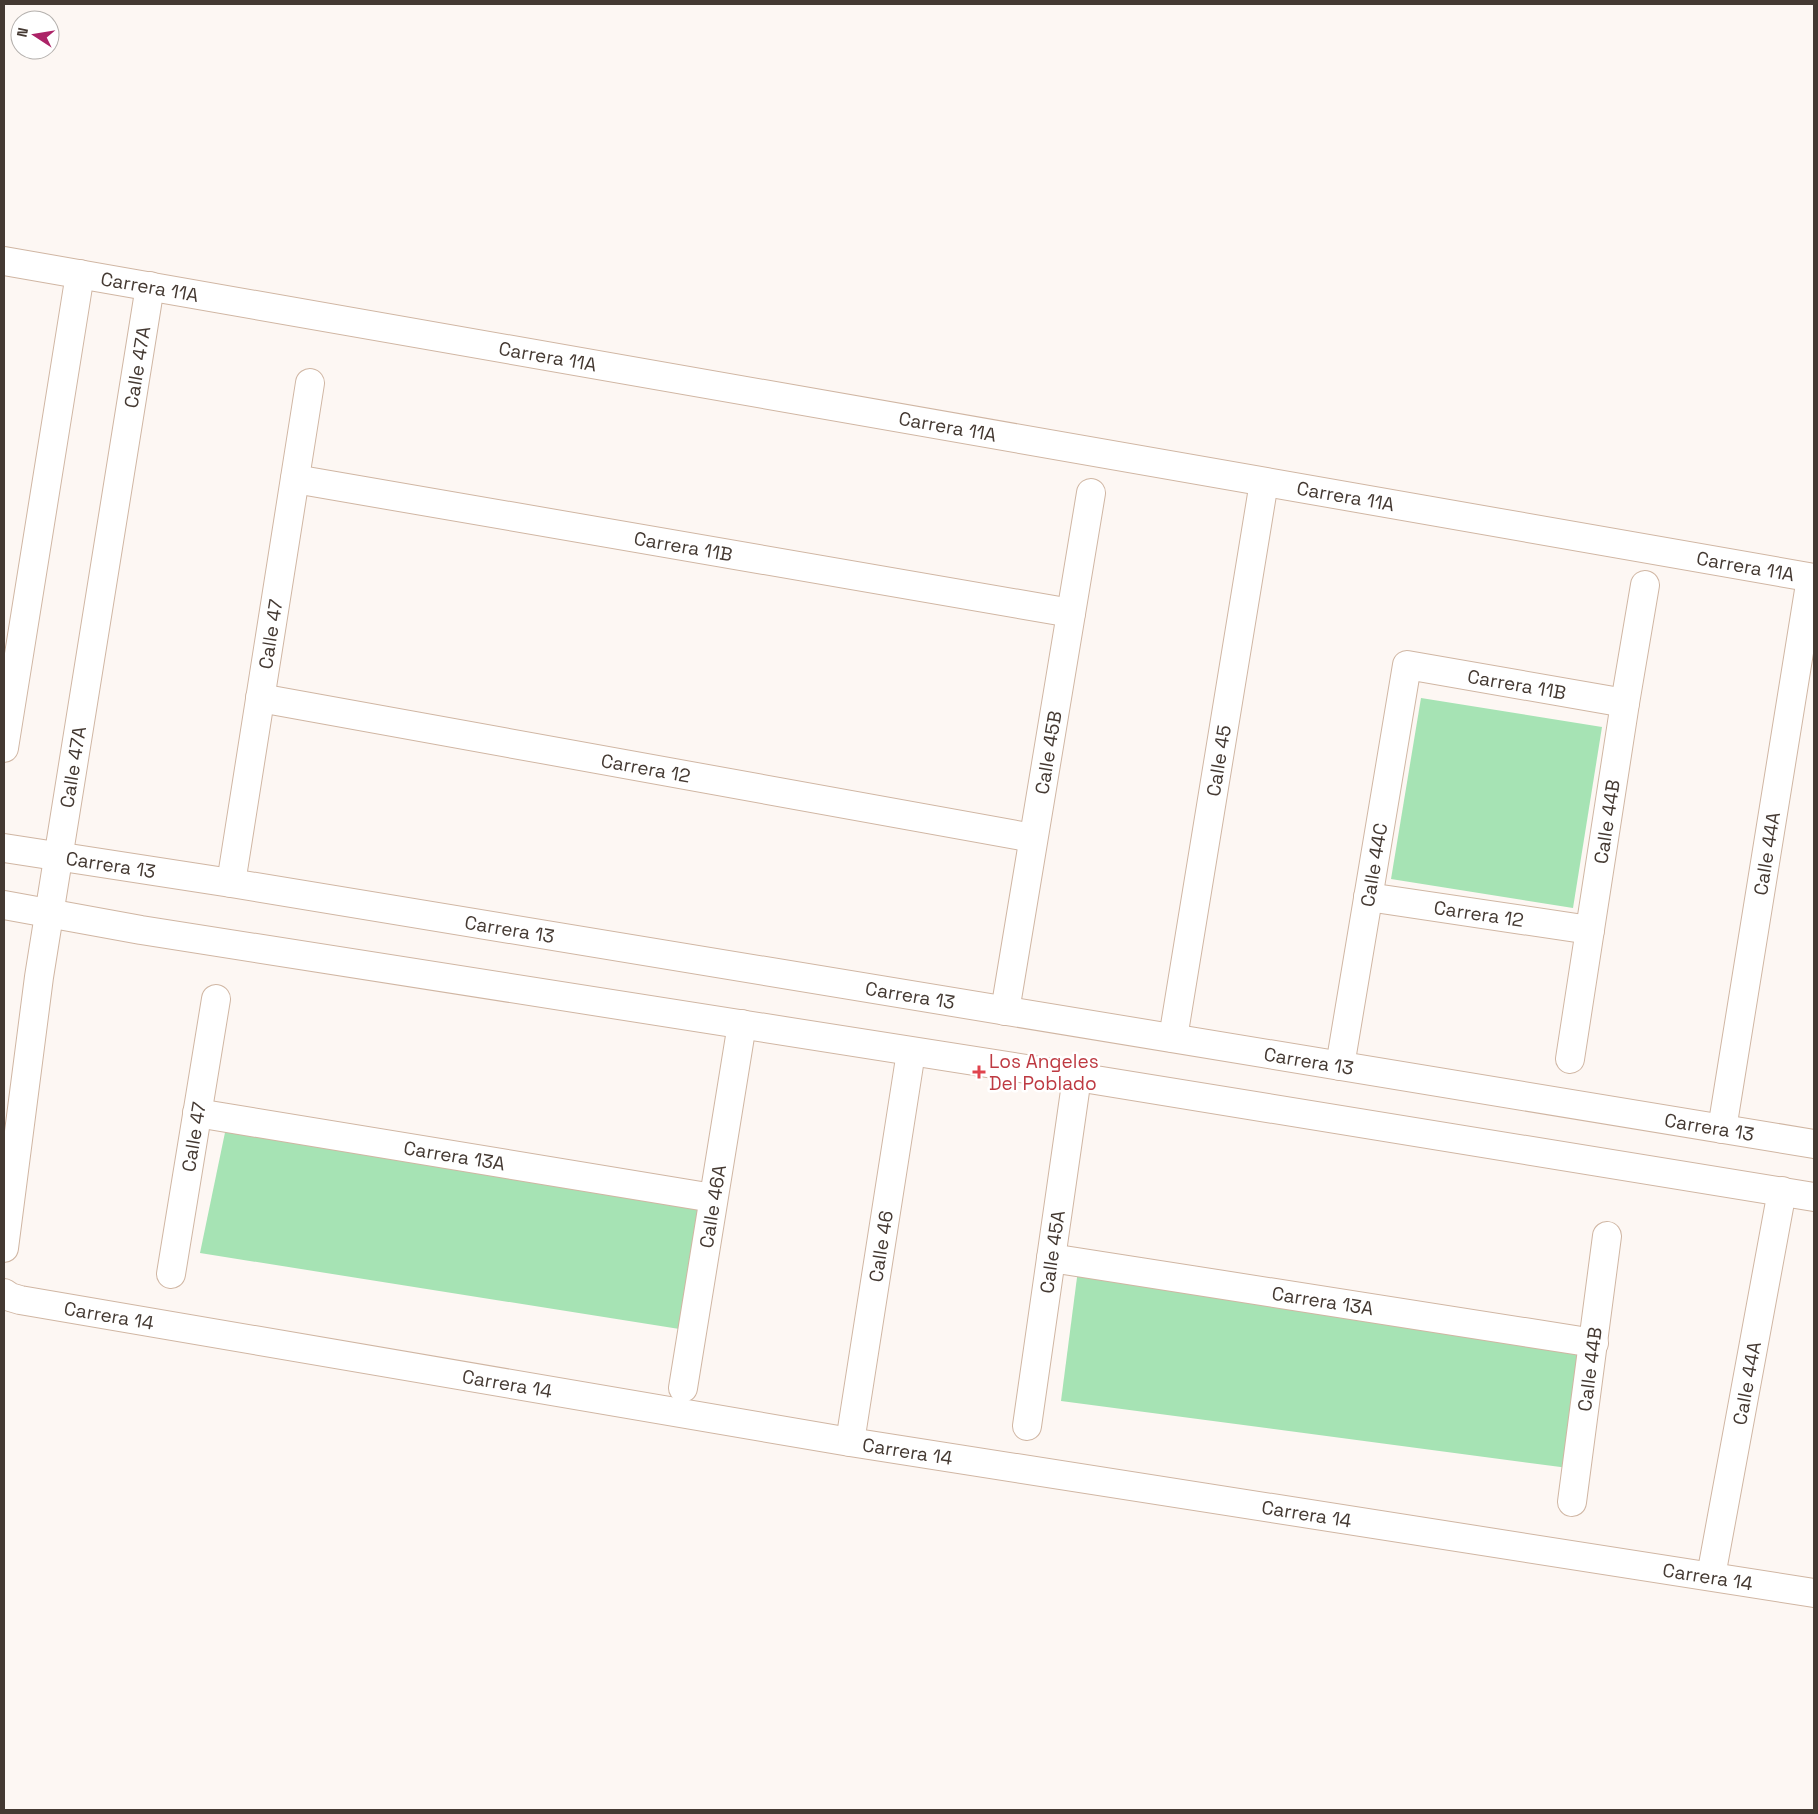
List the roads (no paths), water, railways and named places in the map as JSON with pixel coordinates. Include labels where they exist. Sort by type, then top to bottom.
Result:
[{"type":"street","name":"Carrera 11A","points":[[4,261],[1813,578]]},
{"type":"street","points":[[4,748],[11,659],[80,274]]},
{"type":"street","name":"Calle 47A","points":[[4,1248],[39,978],[150,286]]},
{"type":"street","name":"Calle 47","points":[[231,883],[310,383]]},
{"type":"street","name":"Carrera 11B","points":[[295,479],[1071,613]]},
{"type":"street","name":"Calle 45","points":[[1173,1038],[1264,482]]},
{"type":"street","name":"Calle 45B","points":[[1005,1011],[1091,492]]},
{"type":"street","name":"Calle 44A","points":[[1722,1128],[1813,578]]},
{"type":"street","name":"Calle 44B","points":[[1570,1059],[1645,585]]},
{"type":"street","name":"Carrera 11B","points":[[1407,665],[1625,702]]},
{"type":"street","name":"Calle 44C","points":[[1340,1066],[1407,665]]},
{"type":"street","name":"Carrera 12","points":[[260,698],[1033,838]]},
{"type":"street","name":"Carrera 13","points":[[4,848],[231,883],[1814,1144]]},
{"type":"street","name":"Carrera 12","points":[[1368,897],[1590,930]]},
{"type":"street","points":[[4,906],[1814,1197]]},
{"type":"street","name":"Calle 47","points":[[171,1274],[216,999]]},
{"type":"street","name":"Calle 46A","points":[[683,1388],[742,1024]]},
{"type":"street","name":"Calle 46","points":[[850,1442],[911,1052]]},
{"type":"street","name":"Calle 45A","points":[[1027,1426],[1077,1077]]},
{"type":"street","name":"Carrera 13A","points":[[197,1113],[713,1198]]},
{"type":"street","name":"Calle 44A","points":[[1711,1576],[1782,1191]]},
{"type":"street","name":"Calle 44B","points":[[1572,1502],[1607,1236]]},
{"type":"street","name":"Carrera 13A","points":[[1051,1258],[1594,1343]]},
{"type":"street","name":"Carrera 14","points":[[4,1293],[20,1300],[850,1442],[1814,1593]]},
{"type":"place","name":"Los Angeles Del Poblado","points":[[979,1072]]}]
